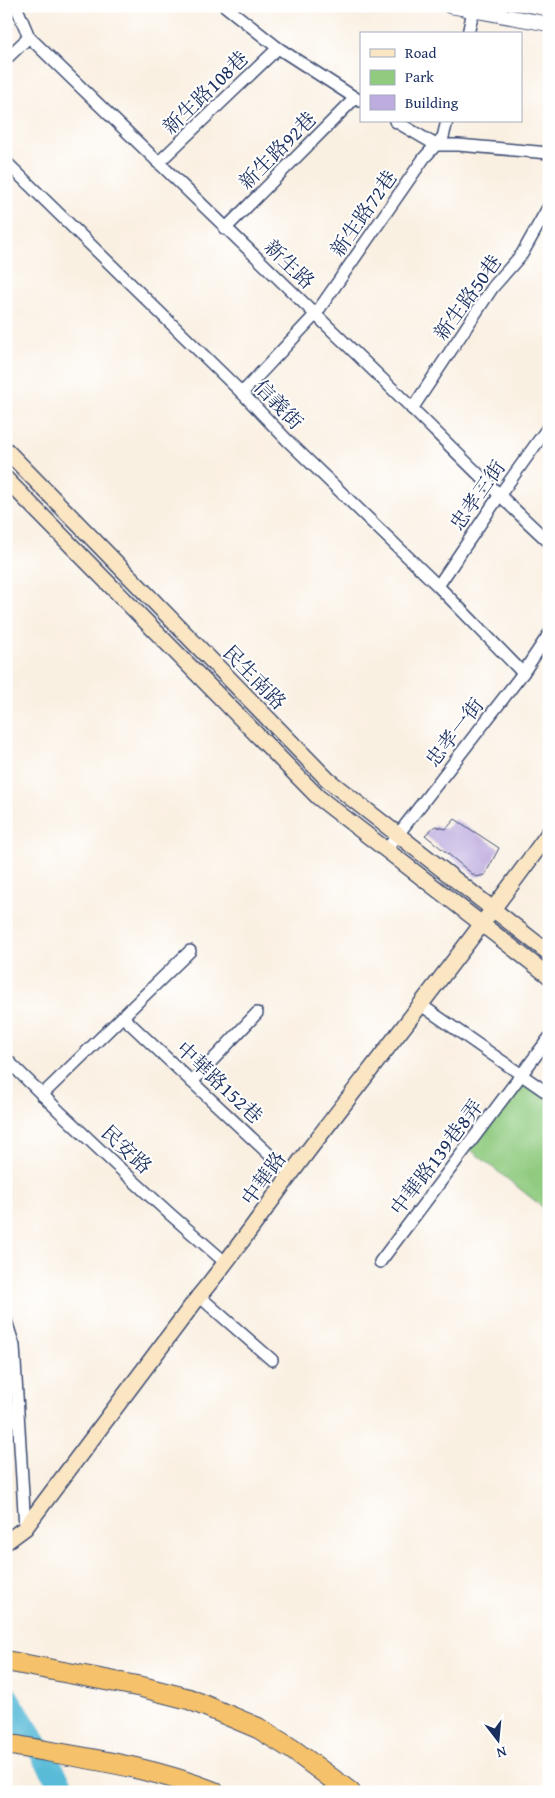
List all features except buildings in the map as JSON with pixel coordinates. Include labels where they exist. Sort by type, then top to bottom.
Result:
[{"type":"highway","points":[[6,1661],[142,1687],[189,1699],[258,1728],[347,1789]]},
{"type":"highway","points":[[6,1744],[148,1769],[214,1792]]},
{"type":"main road","name":"民生南路","points":[[6,450],[328,780],[549,953]]},
{"type":"main road","name":"民生南路","points":[[6,479],[318,797],[549,976]]},
{"type":"main road","name":"中華路","points":[[6,1542],[25,1528],[199,1296],[226,1263],[290,1174],[482,925],[549,833]]},
{"type":"street","name":"新生路","points":[[16,6],[29,37],[225,229],[315,314],[499,496],[549,542]]},
{"type":"street","points":[[225,6],[278,48],[358,100]]},
{"type":"street","points":[[450,6],[549,24]]},
{"type":"street","points":[[468,32],[473,11]]},
{"type":"street","points":[[6,59],[29,37]]},
{"type":"street","name":"新生路108巷","points":[[158,163],[278,48]]},
{"type":"street","name":"新生路92巷","points":[[225,229],[358,100]]},
{"type":"street","points":[[397,122],[436,145],[458,145],[549,153]]},
{"type":"street","name":"新生路72巷","points":[[242,393],[315,314],[424,158],[443,137],[447,122]]},
{"type":"street","name":"信義街","points":[[6,162],[242,393],[287,440],[438,586],[523,673]]},
{"type":"street","name":"新生路50巷","points":[[412,409],[493,287],[522,254],[549,206]]},
{"type":"street","name":"忠孝三街","points":[[438,586],[549,426]]},
{"type":"street","name":"忠孝一街","points":[[386,850],[523,673],[549,634]]},
{"type":"street","points":[[42,1095],[190,951]]},
{"type":"street","points":[[421,1004],[549,1094]]},
{"type":"street","points":[[192,1082],[257,1013]]},
{"type":"street","name":"中華路152巷","points":[[123,1017],[290,1174]]},
{"type":"street","name":"中華路139巷8弄","points":[[380,1262],[549,1038]]},
{"type":"street","name":"民安路","points":[[6,1060],[176,1220],[226,1263]]},
{"type":"street","points":[[199,1296],[272,1360]]},
{"type":"street","points":[[6,1321],[14,1346],[25,1528]]},
{"type":"green space","points":[[522,1074],[549,1094],[549,1198],[544,1208],[467,1147]]},
{"type":"waterway","points":[[6,1696],[66,1792]]}]
